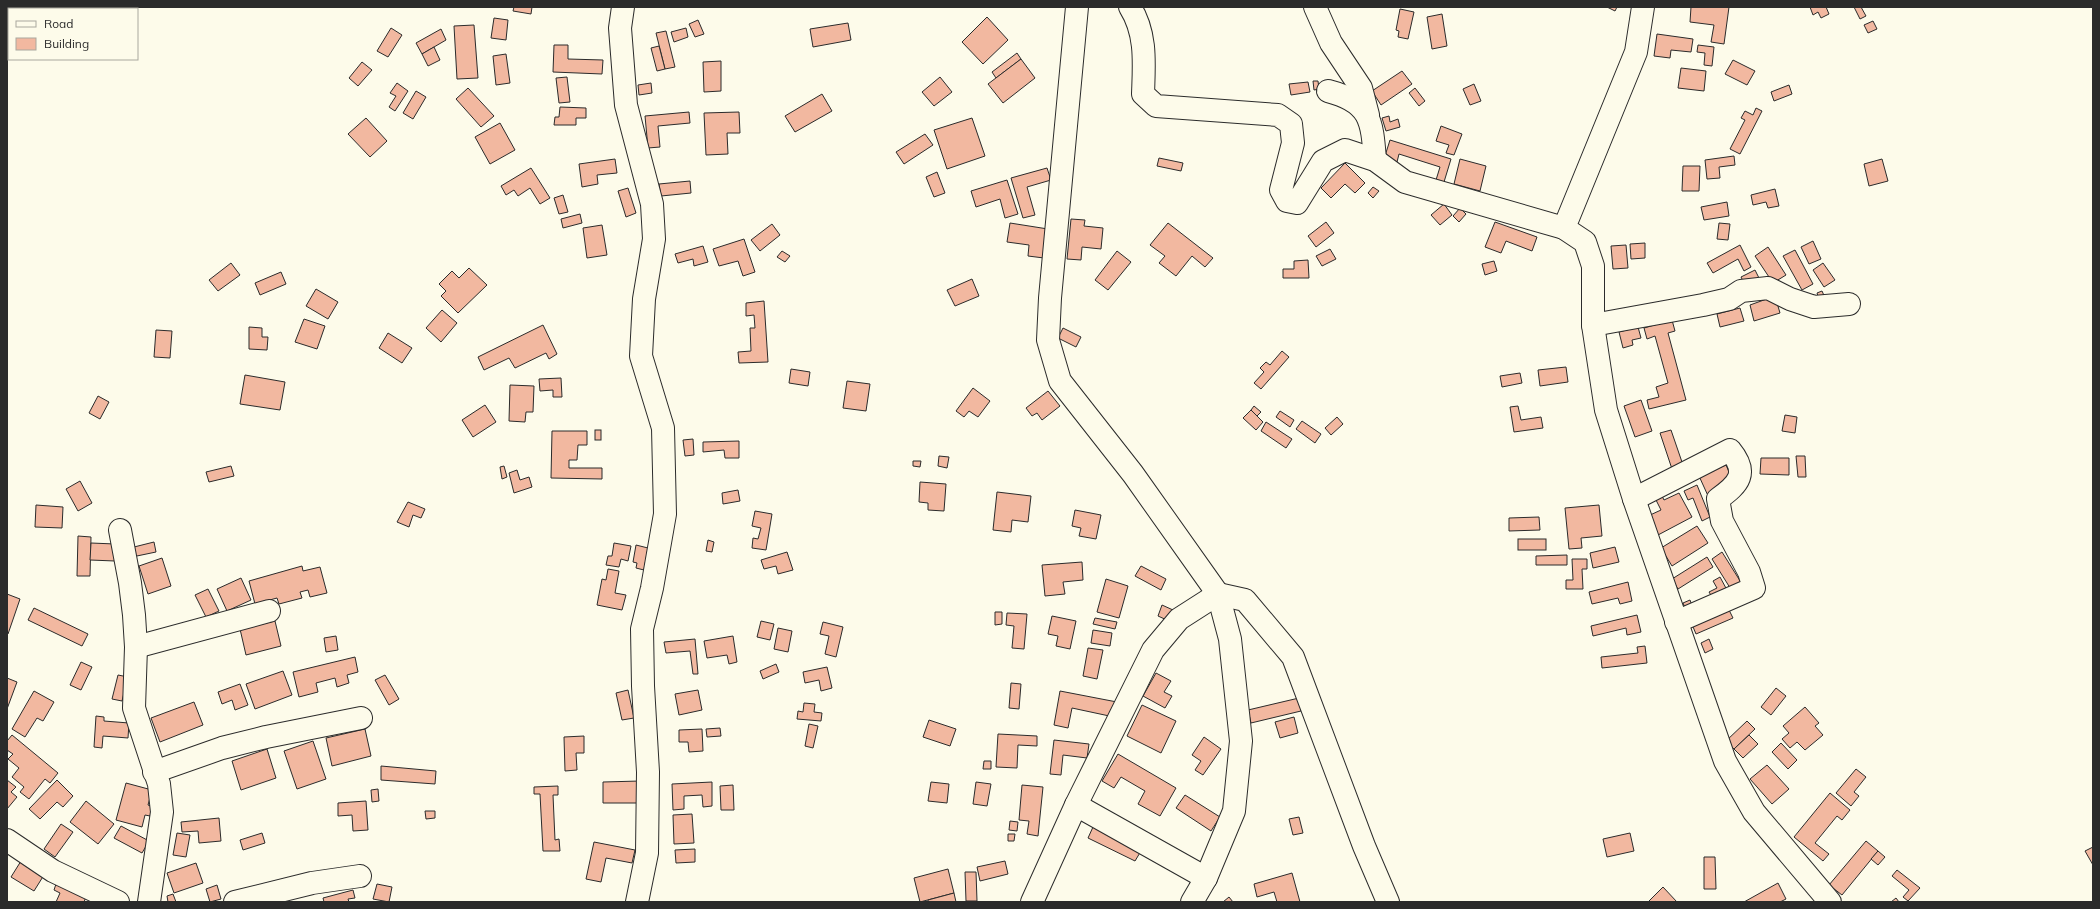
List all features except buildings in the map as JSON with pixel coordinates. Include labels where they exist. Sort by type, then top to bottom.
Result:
[{"type":"street","points":[[623,7],[620,28],[626,105],[652,204],[654,239],[644,299],[641,356],[663,428],[665,514],[652,588],[642,629],[648,780],[647,853],[637,902]]},
{"type":"street","points":[[1077,7],[1050,298],[1048,340],[1060,381],[1133,474],[1218,594],[1230,639],[1241,741],[1234,811],[1206,878],[1192,902]]},
{"type":"street","points":[[1130,7],[1136,17],[1144,45],[1143,94],[1156,106],[1278,115],[1291,124],[1293,143],[1281,190],[1288,201],[1297,203],[1323,161],[1345,150],[1375,160],[1405,182],[1564,228],[1585,242],[1593,266],[1593,325],[1606,410],[1634,499],[1725,761],[1754,812],[1830,902]]},
{"type":"street","points":[[1314,7],[1331,43],[1361,88],[1373,131],[1375,160]]},
{"type":"street","points":[[1564,228],[1636,52],[1643,7]]},
{"type":"street","points":[[1328,91],[1347,96],[1368,115]]},
{"type":"street","points":[[1593,325],[1703,305],[1729,299],[1741,291],[1768,288],[1790,299],[1814,307],[1849,304]]},
{"type":"street","points":[[1634,499],[1730,450],[1738,460],[1740,474],[1735,487],[1718,499],[1722,522],[1749,572],[1754,588],[1676,622]]},
{"type":"street","points":[[120,530],[130,583],[136,647],[134,708],[159,784],[162,812],[149,902]]},
{"type":"street","points":[[1032,902],[1076,805],[1154,650],[1179,619],[1218,594],[1244,600],[1293,657],[1364,846],[1388,902]]},
{"type":"street","points":[[136,647],[269,611]]},
{"type":"street","points":[[154,772],[222,748],[266,737],[361,718]]},
{"type":"street","points":[[1076,805],[1206,878]]},
{"type":"street","points":[[7,840],[53,871],[118,902]]},
{"type":"street","points":[[235,902],[312,883],[360,876]]}]
